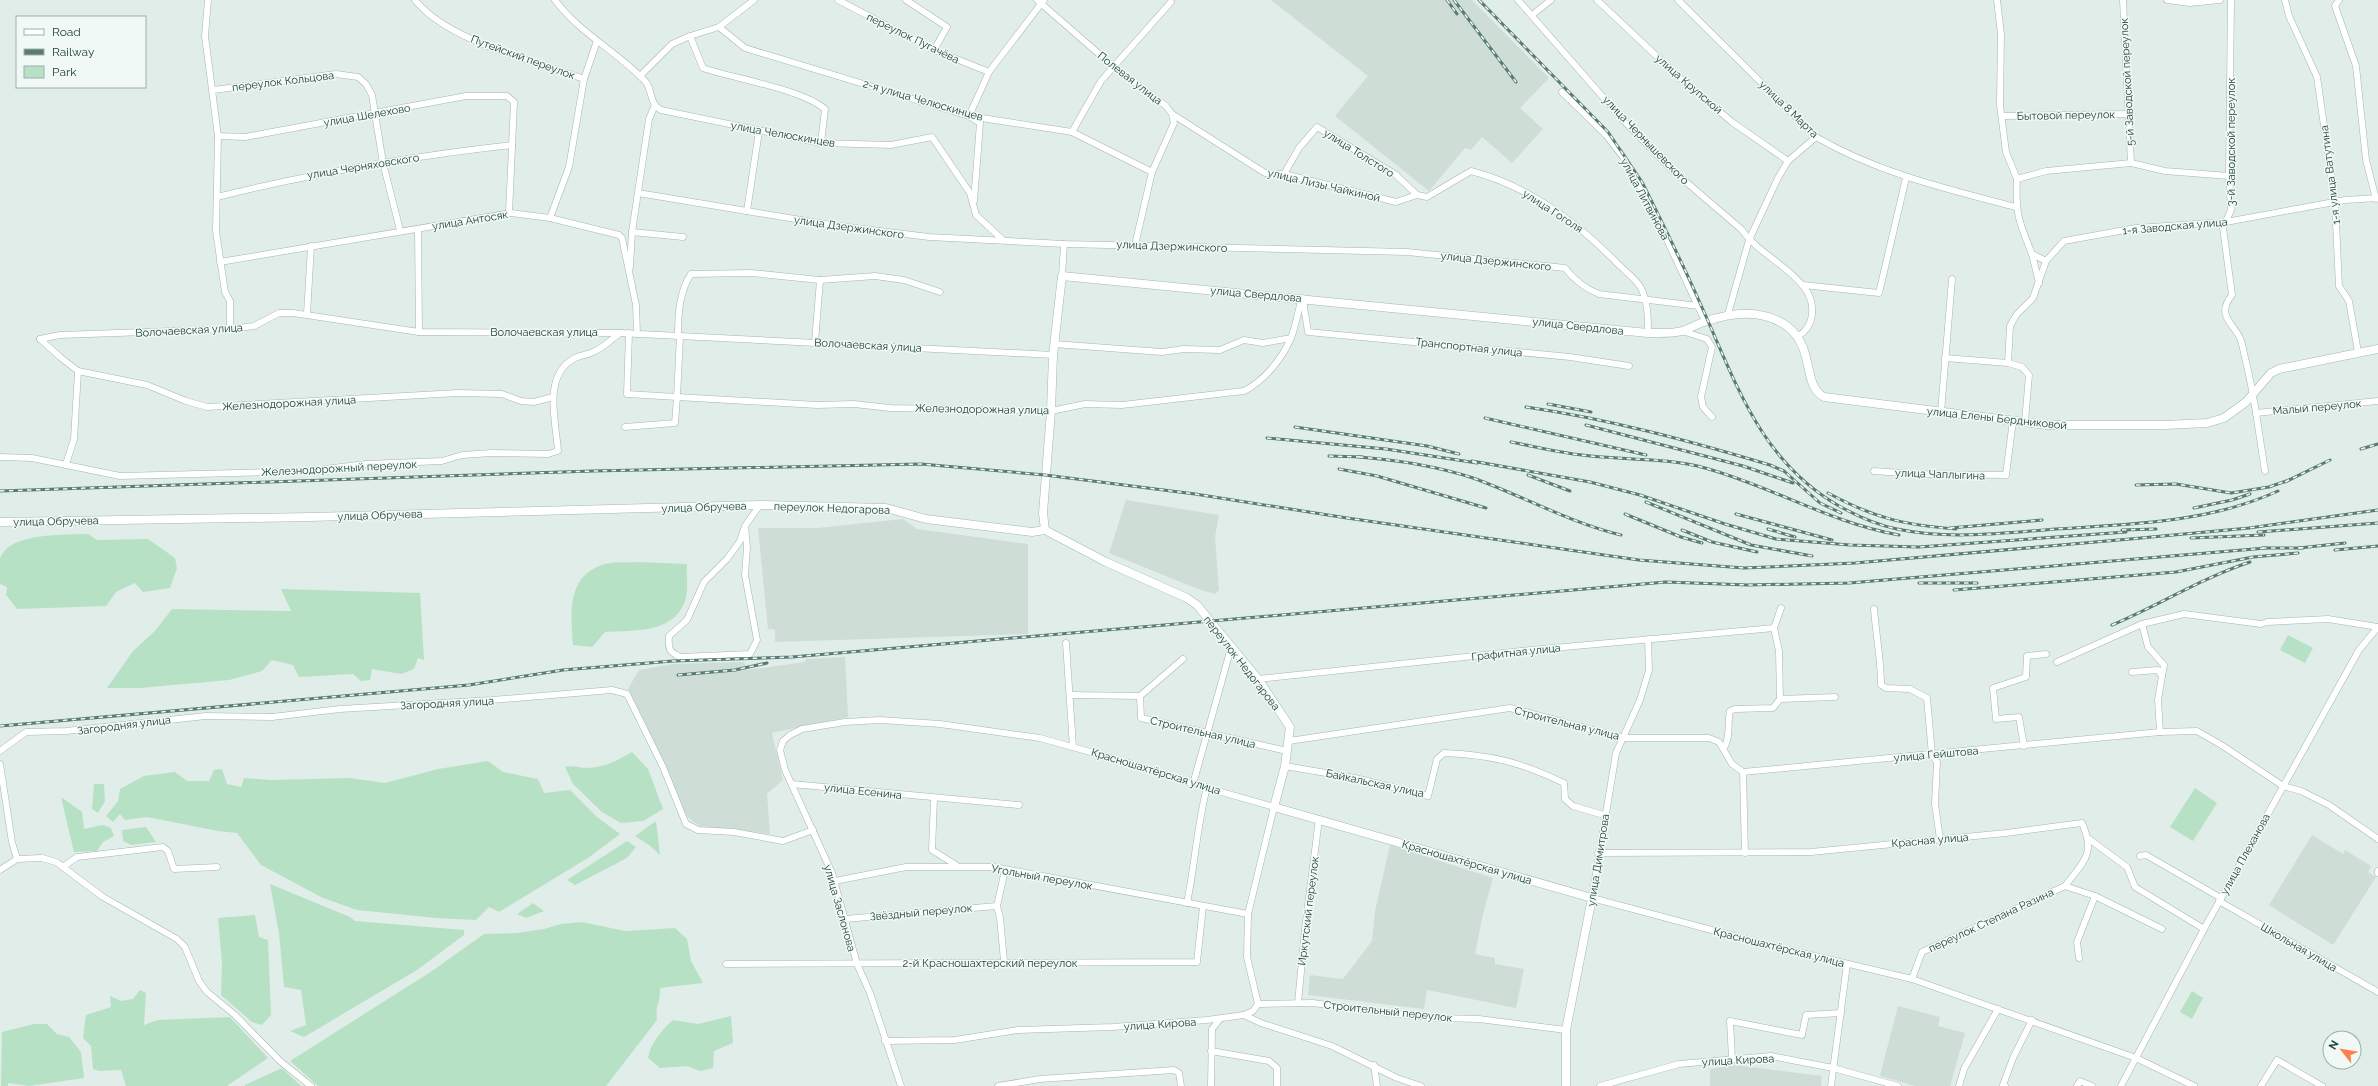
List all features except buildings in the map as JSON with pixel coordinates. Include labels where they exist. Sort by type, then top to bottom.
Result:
[{"type":"street","points":[[208,0],[205,36],[218,136],[216,230],[225,292],[230,301],[230,328]]},
{"type":"street","name":"Путейский переулок","points":[[415,0],[423,10],[441,24],[480,44],[584,79]]},
{"type":"street","points":[[555,0],[597,41],[647,83],[655,105],[649,118],[632,232],[629,277]]},
{"type":"street","points":[[640,76],[672,44],[690,36],[719,28],[754,0]]},
{"type":"street","name":"переулок Пугачёва","points":[[838,0],[934,50],[989,72]]},
{"type":"street","points":[[906,0],[947,27],[934,50]]},
{"type":"street","name":"улица Чернышевского","points":[[1518,0],[1623,120],[1671,168],[1741,230],[1749,240],[1803,285],[1810,297],[1813,318],[1806,332],[1798,336]]},
{"type":"street","points":[[1532,15],[1552,0]]},
{"type":"street","name":"улица Крупской","points":[[1597,0],[1681,79],[1732,122],[1788,161]]},
{"type":"street","name":"улица 8 Марта","points":[[1678,0],[1816,137],[1840,151],[1906,178],[2015,207]]},
{"type":"street","points":[[1997,0],[2001,34],[2000,104],[2006,152],[2017,179],[2015,207],[2020,226],[2032,254],[2039,285]]},
{"type":"street","name":"5-й Заводской переулок","points":[[2123,0],[2130,114],[2131,163]]},
{"type":"street","points":[[2167,0],[2190,3],[2220,0]]},
{"type":"street","name":"3-й Заводской переулок","points":[[2231,0],[2229,176],[2231,210],[2222,228],[2232,295],[2226,303],[2226,313],[2228,324],[2240,338],[2253,393],[2265,471]]},
{"type":"street","name":"1-я улица Ватутина","points":[[2285,0],[2289,16],[2317,77],[2335,202],[2339,286],[2349,301],[2358,352]]},
{"type":"street","points":[[2339,0],[2335,6],[2356,66],[2366,160],[2377,199]]},
{"type":"street","points":[[973,205],[980,123],[969,116],[989,72],[1041,1]]},
{"type":"street","name":"Полевая улица","points":[[1041,1],[1114,67],[1166,106],[1172,114],[1174,123],[1152,172],[1135,245]]},
{"type":"street","points":[[1072,132],[1101,81],[1171,2]]},
{"type":"street","name":"2-я улица Челюскинцев","points":[[719,28],[745,48],[969,116],[1072,132],[1152,172]]},
{"type":"street","points":[[690,36],[703,68],[790,92],[820,105],[825,109],[820,143]]},
{"type":"street","points":[[550,218],[569,167],[584,79],[597,41]]},
{"type":"street","name":"переулок Кольцова","points":[[213,90],[336,74],[358,77],[366,84],[372,95],[374,115],[383,163],[400,230]]},
{"type":"street","name":"улица Литвинова","points":[[1562,92],[1606,135],[1623,157],[1652,208],[1705,321]]},
{"type":"street","name":"улица Шелехово","points":[[218,136],[245,137],[374,115],[466,96],[507,96],[514,102],[512,144]]},
{"type":"street","name":"улица Челюскинцев","points":[[655,105],[666,111],[820,143],[891,145],[932,136],[970,193],[976,215],[1003,240]]},
{"type":"street","name":"улица Лизы Чайкиной","points":[[1172,114],[1265,173],[1284,174],[1396,202]]},
{"type":"street","name":"Бытовой переулок","points":[[2002,116],[2130,114]]},
{"type":"street","name":"улица Толстого","points":[[1284,174],[1299,148],[1317,127],[1395,174],[1417,195]]},
{"type":"street","points":[[747,211],[759,131]]},
{"type":"street","points":[[1728,314],[1749,240],[1788,161],[1816,137]]},
{"type":"street","points":[[509,213],[512,144]]},
{"type":"street","name":"улица Черняховского","points":[[217,197],[291,178],[512,144]]},
{"type":"street","points":[[2017,179],[2046,171],[2131,163],[2150,166],[2165,171],[2229,176]]},
{"type":"street","name":"улица Гоголя","points":[[1396,202],[1417,195],[1427,197],[1471,171],[1504,181],[1545,202],[1590,235],[1641,288],[1648,310],[1648,333]]},
{"type":"street","points":[[1803,285],[1879,293],[1906,178]]},
{"type":"street","name":"улица Дзержинского","points":[[638,194],[867,230],[929,238],[1003,240],[1064,244],[1408,252],[1565,268],[1573,278],[1588,290],[1599,294],[1699,306]]},
{"type":"street","name":"1-я Заводская улица","points":[[2008,363],[2010,326],[2018,314],[2033,298],[2039,285],[2046,261],[2064,241],[2136,228],[2226,222],[2335,202],[2377,199]]},
{"type":"street","name":"улица Антосяк","points":[[220,262],[400,230],[509,213],[550,218],[619,235],[623,242],[636,305],[637,334]]},
{"type":"street","points":[[418,228],[419,332]]},
{"type":"street","points":[[632,232],[683,237]]},
{"type":"street","points":[[1045,530],[1043,513],[1051,411],[1052,355],[1062,276],[1064,244]]},
{"type":"street","points":[[307,314],[311,246]]},
{"type":"street","points":[[2032,254],[2046,261]]},
{"type":"street","points":[[625,427],[675,423],[679,336],[678,308],[685,283],[691,274],[751,273],[820,280],[875,276],[904,280],[940,292]]},
{"type":"street","name":"улица Свердлова","points":[[1062,276],[1302,298],[1648,333]]},
{"type":"street","points":[[1941,412],[1952,279]]},
{"type":"street","points":[[815,342],[820,280]]},
{"type":"street","name":"Транспортная улица","points":[[1302,298],[1308,332],[1570,357],[1630,366]]},
{"type":"street","name":"Железнодорожная улица","points":[[629,333],[627,394],[818,405],[854,404],[890,408],[1051,411],[1085,404],[1122,405],[1244,391],[1257,384],[1280,356],[1291,338],[1302,298]]},
{"type":"street","name":"Волочаевская улица","points":[[40,339],[60,335],[254,326],[279,313],[307,314],[419,332],[629,333],[1052,355]]},
{"type":"street","points":[[1648,333],[1682,331],[1705,321],[1728,314],[1755,313],[1776,320],[1798,336]]},
{"type":"street","points":[[1682,331],[1707,339],[1712,347],[1701,397],[1702,407],[1712,417]]},
{"type":"street","points":[[553,397],[558,374],[567,363],[576,357],[599,349],[620,333]]},
{"type":"street","name":"улица Елены Бердниковой","points":[[1798,336],[1809,364],[1812,385],[1816,393],[1824,397],[2024,422],[2083,426],[2207,422],[2224,418],[2235,413],[2271,373],[2279,369],[2378,349]]},
{"type":"street","points":[[1054,344],[1162,352],[1184,349],[1220,350],[1244,340],[1263,343],[1291,338]]},
{"type":"street","name":"Железнодорожная улица","points":[[40,339],[60,358],[78,372],[147,385],[186,402],[207,407],[458,393],[502,394],[521,401],[534,402],[553,397]]},
{"type":"street","points":[[1945,358],[2008,363],[2022,367],[2029,375],[2024,422]]},
{"type":"street","points":[[0,457],[32,458],[66,464],[74,439],[78,372]]},
{"type":"street","name":"Железнодорожный переулок","points":[[66,464],[120,476],[308,471],[366,464],[442,461],[462,455],[491,453],[548,454],[558,451],[553,397]]},
{"type":"street","name":"Малый переулок","points":[[2256,413],[2378,401]]},
{"type":"street","name":"улица Чаплыгина","points":[[1874,471],[1916,474],[2006,475],[2013,420]]},
{"type":"street","points":[[745,526],[747,547],[746,575],[757,640],[750,654],[680,657],[672,654],[668,647],[669,636],[687,620],[704,582],[727,559],[740,541],[745,526],[760,505]]},
{"type":"street","name":"переулок Недогарова","points":[[760,505],[886,508],[926,519],[1032,532],[1045,530],[1106,562],[1187,598],[1197,605],[1258,679],[1290,727],[1285,766],[1248,914],[1247,957],[1258,1004]]},
{"type":"street","name":"улица Обручева","points":[[0,522],[310,517],[760,505]]},
{"type":"street","points":[[1745,853],[1743,772],[1732,764],[1724,748],[1729,739],[1728,721],[1730,711],[1735,709],[1773,708],[1780,699],[1779,651],[1774,628],[1781,608]]},
{"type":"street","points":[[1874,609],[1876,642],[1881,662],[1881,685],[1886,688],[1910,689],[1927,698],[1932,755],[1937,762],[1935,804],[1940,839]]},
{"type":"street","points":[[2057,662],[2142,624],[2184,614],[2262,624],[2267,622],[2328,619],[2378,627]]},
{"type":"street","points":[[2142,624],[2148,647],[2164,665],[2158,700],[2160,732]]},
{"type":"street","name":"улица Плеханова","points":[[2121,1086],[2220,899],[2359,650],[2378,627]]},
{"type":"street","name":"Графитная улица","points":[[1258,679],[1648,639],[1774,628]]},
{"type":"street","name":"улица Димитрова","points":[[1566,1086],[1566,1030],[1592,898],[1604,816],[1616,753],[1640,700],[1649,670],[1648,639]]},
{"type":"street","points":[[1066,644],[1071,695],[1073,747]]},
{"type":"street","points":[[1193,784],[1231,648]]},
{"type":"street","points":[[2024,746],[2019,717],[1996,719],[1993,688],[2026,677],[2026,656],[2046,654]]},
{"type":"street","points":[[1071,695],[1140,696],[1183,659]]},
{"type":"street","points":[[2132,672],[2158,670],[2162,676]]},
{"type":"street","name":"Загородняя улица","points":[[0,751],[26,732],[66,732],[206,716],[272,717],[340,709],[492,700],[612,690],[626,694],[663,767],[686,824],[698,830],[734,832],[783,841],[813,830]]},
{"type":"street","name":"Строительная улица","points":[[1140,696],[1141,718],[1287,751]]},
{"type":"street","points":[[1780,699],[1835,697]]},
{"type":"street","name":"Строительная улица","points":[[1289,741],[1510,708],[1623,738],[1709,738],[1719,742],[1724,748]]},
{"type":"street","name":"Красношахтёрская улица","points":[[790,735],[802,729],[845,722],[880,720],[947,725],[1040,738],[1126,762],[1193,784],[1320,819],[1592,898],[1846,964],[1912,979],[2032,1020],[2136,1058],[2194,1086]]},
{"type":"street","name":"улица Гейштова","points":[[1743,772],[2160,732],[2197,731],[2224,746],[2283,786]]},
{"type":"street","name":"улица Заслонова","points":[[790,735],[783,742],[780,750],[785,770],[835,881],[857,964],[870,993],[900,1086]]},
{"type":"street","name":"Байкальская улица","points":[[1285,766],[1355,778],[1428,796],[1437,759],[1444,754],[1494,757],[1533,769],[1564,783],[1565,799],[1572,806],[1604,816]]},
{"type":"street","points":[[0,764],[12,842],[17,859]]},
{"type":"street","name":"улица Есенина","points":[[792,784],[934,798]]},
{"type":"street","points":[[2283,786],[2301,791],[2329,805],[2378,839]]},
{"type":"street","points":[[1187,903],[1193,874],[1199,820],[1207,787]]},
{"type":"street","points":[[956,865],[932,850],[934,798],[1019,806]]},
{"type":"street","name":"Иркутский переулок","points":[[1298,1003],[1305,929],[1320,819]]},
{"type":"street","name":"Красная улица","points":[[1598,853],[1811,852],[2082,823],[2089,839]]},
{"type":"street","points":[[2162,929],[2095,896],[2065,886],[2087,856],[2089,839],[2127,867],[2135,887],[2204,929]]},
{"type":"street","points":[[63,867],[77,858],[163,847],[168,851],[174,869],[217,867]]},
{"type":"street","name":"Школьная улица","points":[[2140,856],[2146,855],[2378,992]]},
{"type":"street","points":[[0,870],[17,859],[42,858],[63,867],[103,897],[177,939],[185,947],[199,981],[207,992],[235,1015],[280,1061],[311,1086]]},
{"type":"street","name":"Угольный переулок","points":[[835,881],[906,866],[956,865],[994,867],[1248,914]]},
{"type":"street","points":[[1004,961],[1000,918],[997,906],[1005,870]]},
{"type":"street","name":"переулок Степана Разина","points":[[1912,979],[1922,952],[2065,886]]},
{"type":"street","points":[[2079,958],[2076,942],[2095,896]]},
{"type":"street","name":"Звёздный переулок","points":[[845,919],[997,906]]},
{"type":"street","name":"2-й Красношахтерский переулок","points":[[726,964],[857,964],[1004,961],[1196,962],[1203,906]]},
{"type":"street","points":[[1831,1086],[1846,964]]},
{"type":"street","name":"Строительный переулок","points":[[1258,1004],[1298,1003],[1338,1005],[1438,1018],[1479,1019],[1566,1030]]},
{"type":"street","points":[[1244,1015],[1253,1011],[1258,1004]]},
{"type":"street","points":[[1958,1086],[1964,1069],[1998,1009]]},
{"type":"street","points":[[1732,1059],[1730,1021],[1802,1035],[1806,1015],[1841,1013]]},
{"type":"street","name":"улица Кирова","points":[[885,1041],[955,1040],[1018,1030],[1113,1027],[1207,1020],[1244,1015],[1262,1023],[1332,1046],[1374,1065],[1397,1078],[1421,1086]]},
{"type":"street","points":[[1211,1086],[1212,1029],[1215,1022],[1223,1017]]},
{"type":"street","points":[[2005,1086],[2003,1085],[2013,1058],[2032,1020]]},
{"type":"street","points":[[1211,1051],[1269,1061],[1277,1068],[1277,1086]]},
{"type":"street","name":"улица Кирова","points":[[1600,1086],[1679,1064],[1771,1056],[1833,1068],[1898,1086]]},
{"type":"street","points":[[2261,1086],[2277,1060],[2322,1086]]},
{"type":"street","points":[[1374,1065],[1377,1086]]},
{"type":"street","points":[[998,1086],[1040,1079],[1174,1070],[1179,1073],[1181,1086]]},
{"type":"street","points":[[2077,1086],[2080,1081],[2092,1086]]},
{"type":"shaded area","points":[[1271,0],[1472,0],[1549,78],[1520,108],[1543,129],[1512,163],[1482,137],[1471,150],[1465,148],[1429,191],[1335,116],[1368,76]]},
{"type":"shaded area","points":[[1126,500],[1219,515],[1215,537],[1219,590],[1215,594],[1198,589],[1109,553]]},
{"type":"shaded area","points":[[903,519],[917,529],[1028,544],[1028,634],[775,642],[775,630],[768,629],[758,528],[817,528]]},
{"type":"shaded area","points":[[845,657],[848,717],[772,733],[783,780],[767,794],[770,834],[700,826],[692,821],[685,813],[666,767],[628,689],[639,670],[673,664],[744,662],[747,670],[805,662],[806,659]]},
{"type":"shaded area","points":[[2312,835],[2343,854],[2345,850],[2371,866],[2368,872],[2376,877],[2333,945],[2269,905]]},
{"type":"shaded area","points":[[1390,845],[1493,878],[1483,914],[1475,954],[1495,958],[1495,964],[1524,969],[1516,1008],[1427,990],[1424,1009],[1308,995],[1310,975],[1343,979],[1372,941],[1375,911]]},
{"type":"shaded area","points":[[1898,1006],[1940,1017],[1938,1026],[1965,1033],[1950,1086],[1916,1086],[1880,1076]]},
{"type":"shaded area","points":[[1735,1065],[1822,1076],[1821,1086],[1710,1086],[1710,1069]]},
{"type":"green space","points":[[88,534],[97,540],[148,539],[175,558],[177,568],[170,588],[143,592],[135,583],[116,592],[106,606],[17,609],[6,595],[7,587],[0,584],[0,559],[5,550],[26,539],[53,535]]},
{"type":"green space","points":[[639,562],[687,564],[686,597],[679,612],[672,619],[662,625],[651,628],[605,632],[592,647],[573,645],[573,598],[576,588],[582,578],[590,571],[602,565]]},
{"type":"green space","points":[[281,589],[420,593],[424,660],[418,658],[414,669],[401,674],[372,669],[370,680],[361,681],[353,674],[299,677],[293,665],[272,660],[262,671],[229,680],[140,688],[107,688],[133,651],[155,631],[172,609],[291,611]]},
{"type":"green space","points":[[2288,635],[2313,648],[2305,663],[2280,650]]},
{"type":"green space","points":[[632,752],[648,769],[663,809],[643,821],[621,823],[602,812],[573,784],[565,767],[599,767],[616,761]]},
{"type":"green space","points":[[488,761],[503,772],[538,779],[544,793],[570,790],[597,817],[620,834],[588,858],[499,912],[489,907],[476,920],[436,918],[357,910],[323,898],[261,865],[237,833],[218,831],[147,817],[125,820],[120,814],[113,822],[106,816],[118,801],[120,789],[144,776],[175,772],[187,781],[209,781],[214,770],[222,769],[227,784],[241,787],[244,778],[271,780],[350,778],[385,783],[438,769]]},
{"type":"green space","points":[[94,784],[104,784],[105,801],[98,813],[92,809]]},
{"type":"green space","points":[[2195,788],[2217,803],[2193,841],[2170,827]]},
{"type":"green space","points":[[61,797],[82,812],[84,829],[103,825],[111,828],[114,836],[103,842],[97,851],[74,852]]},
{"type":"green space","points":[[656,821],[660,855],[649,845],[635,836]]},
{"type":"green space","points":[[146,827],[156,842],[131,845],[123,841],[122,830]]},
{"type":"green space","points":[[627,841],[636,847],[627,858],[575,885],[567,880]]},
{"type":"green space","points":[[270,884],[350,917],[355,921],[464,930],[464,935],[417,970],[304,1037],[290,1031],[306,1025],[301,990],[284,987],[279,933]]},
{"type":"green space","points":[[533,903],[544,911],[526,918],[517,914]]},
{"type":"green space","points":[[255,915],[259,937],[268,940],[271,1015],[262,1025],[252,1022],[221,995],[222,963],[218,918]]},
{"type":"green space","points":[[582,922],[625,931],[675,928],[687,939],[691,961],[703,983],[660,988],[657,1020],[606,1086],[318,1086],[290,1061],[432,971],[484,934],[517,933],[544,929],[561,924]]},
{"type":"green space","points":[[140,990],[146,993],[144,1025],[158,1020],[230,1017],[268,1058],[227,1086],[126,1086],[121,1070],[99,1071],[93,1069],[91,1046],[83,1038],[86,1015],[111,1007],[110,996],[121,1001],[133,999]]},
{"type":"green space","points":[[2192,991],[2203,998],[2192,1019],[2180,1012]]},
{"type":"green space","points":[[731,1016],[733,1043],[714,1051],[713,1068],[700,1071],[687,1066],[660,1068],[648,1058],[651,1047],[657,1037],[673,1020],[698,1024]]},
{"type":"green space","points":[[34,1024],[47,1024],[57,1034],[69,1037],[81,1052],[84,1078],[29,1086],[8,1083],[8,1086],[1,1086],[2,1032]]},
{"type":"green space","points":[[282,1068],[301,1086],[245,1086],[245,1085]]},
{"type":"railway","points":[[1447,0],[1457,14]]},
{"type":"railway","points":[[1454,0],[1516,82]]},
{"type":"railway","points":[[1479,0],[1608,132],[1642,182],[1686,272],[1726,362],[1753,417],[1769,442],[1789,466],[1812,487],[1839,506],[1867,520],[1897,529],[1936,534],[1976,535],[2141,523],[2197,516],[2251,502],[2278,491]]},
{"type":"railway","points":[[1548,404],[1591,412]]},
{"type":"railway","points":[[1526,407],[1619,424],[1770,465],[1784,471],[1820,503],[1841,513]]},
{"type":"railway","points":[[1485,418],[1646,455]]},
{"type":"railway","points":[[1586,425],[1743,466],[1793,483]]},
{"type":"railway","points":[[1295,427],[1427,446],[1459,454]]},
{"type":"railway","points":[[1267,438],[1386,449],[1477,463]]},
{"type":"railway","points":[[1511,442],[1581,455],[1677,462],[1705,468],[1754,484],[1849,522],[1899,535]]},
{"type":"railway","points":[[2361,449],[2378,444]]},
{"type":"railway","points":[[1329,456],[1363,457]]},
{"type":"railway","points":[[1359,457],[1417,464],[1473,478],[1564,516],[1601,530],[1621,535]]},
{"type":"railway","points":[[2285,482],[2330,460]]},
{"type":"railway","points":[[1472,461],[1590,482],[1640,495],[1725,524],[1776,539],[1850,545],[1919,547],[2126,532]]},
{"type":"railway","points":[[0,491],[593,471],[921,464],[1045,475],[1195,494],[1347,518],[1639,560],[1744,568],[1855,563],[2130,539],[2249,528],[2378,510]]},
{"type":"railway","points":[[1339,469],[1377,476],[1486,508]]},
{"type":"railway","points":[[1528,475],[1570,491]]},
{"type":"railway","points":[[2136,485],[2176,484],[2231,493],[2269,487],[2289,480]]},
{"type":"railway","points":[[1828,493],[1860,509],[1890,519],[1921,525],[1956,529]]},
{"type":"railway","points":[[2194,508],[2232,500],[2250,494]]},
{"type":"railway","points":[[1646,502],[1751,545],[1812,556]]},
{"type":"railway","points":[[1625,514],[1681,537],[1702,543]]},
{"type":"railway","points":[[1736,514],[1832,540]]},
{"type":"railway","points":[[1950,528],[2042,520]]},
{"type":"railway","points":[[2258,532],[2378,523]]},
{"type":"railway","points":[[1768,529],[1795,537]]},
{"type":"railway","points":[[2122,530],[2156,529]]},
{"type":"railway","points":[[1682,530],[1712,542],[1757,552]]},
{"type":"railway","points":[[2191,538],[2264,535]]},
{"type":"railway","points":[[2299,548],[2345,543]]},
{"type":"railway","points":[[2335,550],[2378,546]]},
{"type":"railway","points":[[2262,548],[2303,548]]},
{"type":"railway","points":[[0,726],[469,685],[563,670],[673,661],[792,657],[1666,582],[1748,585],[1849,583],[2266,548]]},
{"type":"railway","points":[[1954,590],[2176,572],[2253,557],[2298,553]]},
{"type":"railway","points":[[2112,625],[2232,568],[2250,562]]},
{"type":"railway","points":[[1919,583],[1977,583]]},
{"type":"railway","points":[[678,675],[735,670],[767,663]]}]
